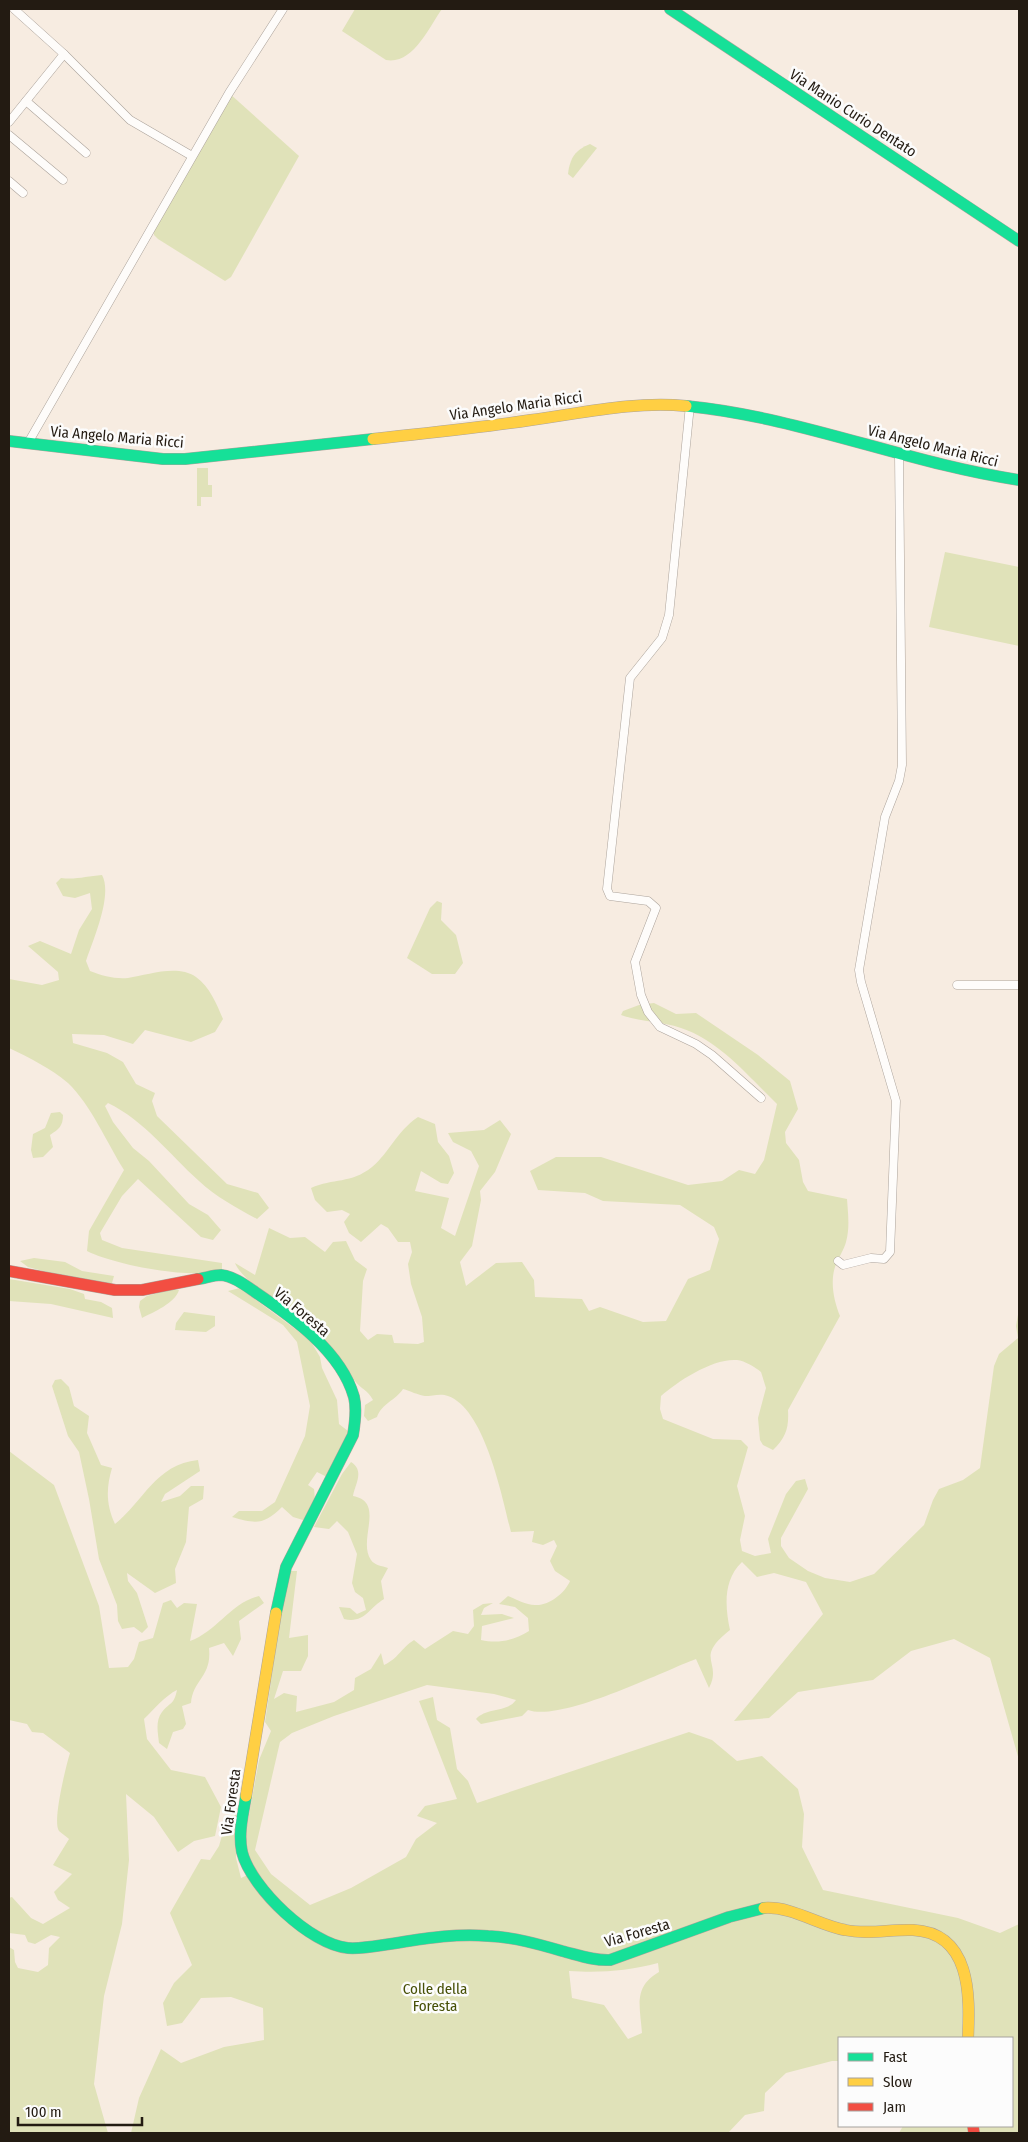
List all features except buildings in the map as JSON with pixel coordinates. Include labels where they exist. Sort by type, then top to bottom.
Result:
[{"type":"main road","name":"Via Manio Curio Dentato","points":[[670,9],[1019,241]]},
{"type":"main road","name":"Via Angelo Maria Ricci","points":[[9,441],[163,459],[185,459],[490,426],[630,406],[690,405],[785,422],[988,477],[1019,480]]},
{"type":"main road","name":"Via Foresta","points":[[9,1270],[115,1290],[142,1290],[220,1275],[232,1278],[298,1324],[319,1343],[344,1377],[353,1395],[356,1413],[352,1435],[286,1567],[280,1589],[240,1834],[241,1853],[248,1871],[281,1908],[313,1934],[336,1945],[355,1948],[429,1938],[479,1935],[517,1939],[607,1960],[695,1931],[727,1918],[772,1907],[826,1926],[848,1931],[891,1932],[916,1930],[930,1932],[942,1937],[956,1949],[965,1977],[970,2002],[968,2037]]},
{"type":"street","points":[[14,9],[64,54],[130,120],[192,156]]},
{"type":"street","points":[[28,443],[229,93],[283,9]]},
{"type":"street","points":[[9,122],[64,54]]},
{"type":"street","points":[[26,101],[86,153]]},
{"type":"street","points":[[9,135],[63,180]]},
{"type":"street","points":[[9,181],[23,193]]},
{"type":"street","points":[[690,405],[669,615],[659,643],[630,678],[607,892],[610,896],[648,900],[656,908],[635,962],[641,994],[654,1021],[660,1027],[696,1044],[712,1054],[761,1098]]},
{"type":"street","points":[[838,1261],[843,1265],[871,1258],[884,1259],[890,1252],[896,1101],[859,970],[885,817],[899,781],[902,765],[899,454]]},
{"type":"street","points":[[957,984],[1019,985]]},
{"type":"green space","points":[[355,9],[442,9],[426,34],[412,51],[396,60],[386,60],[342,31]]},
{"type":"green space","points":[[229,93],[299,156],[231,277],[225,281],[158,239],[154,235],[154,230]]},
{"type":"green space","points":[[590,144],[597,148],[573,178],[568,174],[574,155]]},
{"type":"green space","points":[[197,468],[208,468],[208,485],[212,485],[212,497],[201,497],[201,506],[197,506]]},
{"type":"green space","points":[[945,552],[1019,567],[1019,646],[929,627]]},
{"type":"green space","points":[[102,875],[105,884],[104,905],[86,961],[90,971],[109,977],[123,978],[171,971],[188,973],[196,977],[205,986],[223,1019],[215,1032],[191,1042],[145,1030],[133,1044],[104,1035],[72,1034],[73,1043],[107,1053],[123,1062],[136,1084],[155,1093],[152,1101],[157,1116],[227,1184],[258,1193],[269,1208],[257,1219],[220,1197],[199,1181],[145,1128],[108,1103],[105,1106],[113,1122],[133,1148],[149,1161],[189,1204],[208,1215],[221,1230],[213,1240],[201,1237],[138,1179],[122,1196],[100,1233],[102,1240],[122,1248],[222,1263],[222,1270],[209,1273],[192,1273],[154,1270],[116,1261],[87,1251],[89,1231],[124,1170],[84,1102],[68,1083],[47,1068],[9,1048],[9,979],[42,985],[59,980],[58,972],[28,946],[40,941],[71,954],[79,930],[92,909],[90,893],[75,898],[63,896],[56,883],[61,878]]},
{"type":"green space","points":[[437,901],[442,903],[441,920],[456,935],[463,963],[455,974],[432,974],[407,958],[430,908]]},
{"type":"green space","name":"Colle della Foresta","points":[[654,1003],[676,1014],[696,1013],[758,1055],[790,1081],[798,1109],[785,1132],[786,1143],[799,1160],[803,1182],[808,1191],[847,1199],[847,1237],[835,1267],[833,1279],[834,1298],[840,1316],[788,1410],[786,1432],[773,1450],[763,1445],[760,1440],[758,1418],[766,1388],[761,1372],[747,1363],[728,1360],[717,1363],[686,1377],[661,1396],[660,1409],[663,1419],[713,1439],[741,1440],[748,1447],[737,1486],[745,1516],[740,1540],[742,1551],[755,1556],[771,1553],[768,1539],[786,1494],[796,1481],[805,1479],[808,1489],[781,1538],[781,1546],[789,1558],[808,1571],[825,1578],[850,1582],[874,1574],[924,1525],[939,1489],[963,1480],[980,1468],[994,1366],[999,1354],[1018,1338],[1016,1326],[1019,1309],[1019,1760],[990,1658],[954,1639],[911,1651],[873,1680],[798,1692],[769,1718],[734,1721],[823,1614],[806,1582],[774,1573],[757,1577],[742,1562],[731,1577],[727,1594],[730,1630],[713,1647],[711,1660],[713,1672],[709,1688],[696,1659],[587,1703],[544,1712],[528,1710],[522,1716],[481,1724],[476,1719],[481,1715],[508,1707],[516,1700],[494,1694],[427,1685],[334,1716],[292,1733],[280,1742],[255,1850],[271,1874],[310,1905],[351,1888],[406,1857],[416,1839],[437,1823],[417,1816],[425,1806],[457,1799],[419,1701],[433,1697],[437,1720],[450,1728],[457,1769],[468,1781],[477,1803],[689,1732],[712,1740],[737,1761],[762,1756],[798,1789],[804,1814],[802,1847],[823,1890],[958,1918],[1000,1933],[1019,1924],[1019,2133],[899,2133],[902,2127],[1013,2127],[1013,2037],[838,2037],[838,2061],[786,2073],[765,2093],[764,2111],[745,2115],[728,2133],[131,2133],[139,2098],[161,2049],[181,2063],[224,2047],[264,2040],[263,2008],[231,1997],[201,1998],[182,2023],[167,2026],[163,2003],[174,1983],[192,1965],[170,1913],[201,1859],[210,1860],[219,1846],[227,1818],[236,1813],[236,1858],[241,1878],[254,1872],[244,1842],[259,1760],[271,1731],[265,1722],[285,1586],[291,1571],[297,1571],[289,1638],[308,1635],[308,1656],[301,1671],[283,1671],[274,1699],[284,1693],[297,1696],[296,1712],[334,1702],[354,1690],[355,1678],[371,1669],[381,1653],[384,1665],[414,1640],[425,1649],[453,1631],[468,1634],[474,1626],[473,1610],[483,1604],[493,1603],[484,1608],[481,1615],[502,1614],[514,1618],[482,1626],[481,1640],[500,1641],[512,1639],[523,1634],[529,1631],[528,1618],[515,1607],[499,1604],[508,1596],[532,1605],[540,1605],[551,1601],[560,1594],[570,1581],[555,1571],[550,1561],[557,1546],[554,1540],[543,1545],[532,1542],[534,1531],[511,1532],[490,1456],[472,1418],[461,1404],[445,1395],[425,1396],[403,1389],[382,1408],[377,1417],[368,1421],[364,1416],[365,1405],[373,1400],[355,1381],[324,1339],[304,1319],[248,1280],[235,1263],[255,1275],[269,1228],[290,1238],[305,1237],[325,1252],[333,1242],[346,1241],[355,1260],[367,1269],[363,1281],[360,1331],[368,1340],[377,1334],[392,1335],[394,1343],[418,1344],[424,1342],[422,1317],[411,1284],[408,1264],[412,1252],[410,1242],[398,1242],[388,1228],[381,1224],[361,1242],[349,1233],[344,1222],[350,1214],[342,1210],[327,1212],[315,1200],[311,1188],[357,1176],[372,1167],[404,1129],[418,1117],[435,1124],[438,1142],[449,1156],[454,1173],[448,1184],[441,1183],[421,1171],[415,1191],[449,1198],[441,1228],[455,1236],[479,1166],[471,1151],[453,1142],[448,1133],[484,1130],[500,1120],[511,1134],[495,1172],[480,1191],[481,1200],[472,1246],[460,1262],[466,1286],[496,1263],[522,1262],[534,1280],[535,1297],[582,1299],[589,1311],[600,1307],[643,1322],[666,1321],[688,1279],[710,1270],[719,1239],[714,1227],[680,1205],[603,1201],[585,1193],[538,1190],[530,1171],[556,1157],[601,1157],[688,1185],[722,1181],[739,1170],[755,1174],[764,1160],[777,1104],[733,1060],[708,1041],[681,1028],[621,1015],[623,1011],[639,1005]],"holes":[[[658,1963],[659,1972],[645,1984],[640,1998],[642,2033],[628,2039],[604,2005],[572,1998],[569,1971],[614,1971]]]},
{"type":"green space","points":[[60,1112],[63,1115],[61,1125],[50,1135],[53,1147],[43,1157],[33,1158],[31,1150],[33,1134],[45,1128],[51,1113]]},
{"type":"green space","points":[[34,1258],[65,1262],[82,1271],[114,1276],[112,1283],[88,1283],[28,1267],[20,1261]]},
{"type":"green space","points":[[9,1279],[70,1289],[84,1294],[85,1299],[101,1302],[112,1308],[113,1318],[51,1304],[9,1301]]},
{"type":"green space","points":[[240,1288],[310,1340],[320,1357],[322,1368],[337,1400],[339,1424],[348,1431],[348,1447],[327,1477],[317,1472],[308,1485],[314,1489],[315,1498],[312,1510],[303,1520],[293,1517],[282,1507],[265,1520],[254,1522],[232,1517],[239,1511],[262,1511],[275,1502],[305,1436],[310,1406],[297,1342],[283,1325],[228,1291]]},
{"type":"green space","points":[[172,1289],[179,1290],[173,1299],[164,1307],[142,1318],[139,1307],[140,1301],[147,1296]]},
{"type":"green space","points":[[184,1312],[215,1316],[215,1326],[206,1332],[175,1330],[176,1323]]},
{"type":"green space","points":[[61,1379],[69,1387],[74,1406],[89,1416],[87,1433],[101,1465],[112,1468],[108,1496],[115,1524],[161,1476],[184,1463],[198,1460],[200,1471],[165,1494],[161,1502],[180,1496],[191,1486],[204,1486],[203,1499],[189,1507],[186,1542],[175,1569],[176,1583],[155,1593],[127,1573],[128,1581],[137,1593],[148,1627],[142,1633],[134,1627],[122,1629],[118,1621],[117,1605],[99,1559],[79,1452],[68,1436],[52,1386],[55,1380]]},
{"type":"green space","points":[[9,1451],[54,1485],[99,1606],[109,1668],[128,1667],[134,1659],[139,1642],[153,1638],[163,1603],[171,1600],[177,1608],[184,1603],[197,1604],[190,1641],[208,1631],[240,1604],[249,1599],[259,1596],[264,1603],[239,1621],[241,1639],[233,1656],[224,1643],[209,1648],[208,1665],[195,1688],[191,1703],[182,1706],[186,1724],[183,1729],[173,1732],[167,1749],[159,1743],[158,1723],[162,1712],[173,1701],[177,1690],[164,1699],[144,1719],[147,1739],[171,1770],[205,1777],[221,1807],[215,1836],[194,1841],[178,1852],[154,1817],[126,1794],[129,1860],[122,1924],[104,1996],[94,2084],[108,2133],[9,2133],[9,1947],[14,1950],[15,1962],[18,1968],[38,1972],[48,1965],[49,1948],[60,1937],[51,1935],[35,1944],[28,1942],[25,1935],[9,1933],[9,1898],[12,1897],[31,1918],[43,1924],[70,1908],[58,1900],[54,1892],[72,1874],[53,1865],[69,1839],[59,1831],[57,1817],[60,1794],[70,1753],[43,1733],[32,1732],[27,1724],[9,1720]]},
{"type":"green space","points":[[351,1462],[358,1469],[358,1478],[353,1496],[363,1500],[368,1506],[370,1514],[367,1542],[368,1552],[374,1563],[388,1568],[381,1581],[384,1599],[366,1614],[351,1620],[344,1619],[339,1607],[350,1608],[357,1614],[366,1610],[363,1598],[355,1592],[352,1583],[357,1554],[348,1532],[337,1521],[329,1529],[314,1527],[342,1474]]},
{"type":"traffic: fast","points":[[670,9],[1019,241]]},
{"type":"traffic: fast","points":[[686,406],[770,420],[935,463],[1019,480]]},
{"type":"traffic: fast","points":[[9,441],[163,459],[185,459],[373,439]]},
{"type":"traffic: fast","points":[[198,1279],[218,1275],[230,1277],[284,1312],[327,1350],[348,1380],[354,1397],[356,1411],[353,1435],[286,1567],[276,1613]]},
{"type":"traffic: fast","points":[[246,1796],[241,1824],[241,1845],[248,1866],[257,1882],[284,1912],[301,1926],[317,1937],[348,1948],[369,1947],[439,1937],[476,1935],[516,1939],[598,1960],[610,1960],[729,1917],[764,1908]]},
{"type":"traffic: slow","points":[[373,439],[492,426],[628,406],[686,406]]},
{"type":"traffic: slow","points":[[246,1796],[276,1613]]},
{"type":"traffic: slow","points":[[764,1908],[785,1910],[845,1930],[862,1932],[913,1930],[932,1934],[946,1942],[956,1954],[963,1969],[967,1986],[968,2037]]},
{"type":"traffic: jam","points":[[9,1271],[115,1290],[142,1290],[198,1279]]},
{"type":"traffic: jam","points":[[973,2127],[974,2133]]}]
